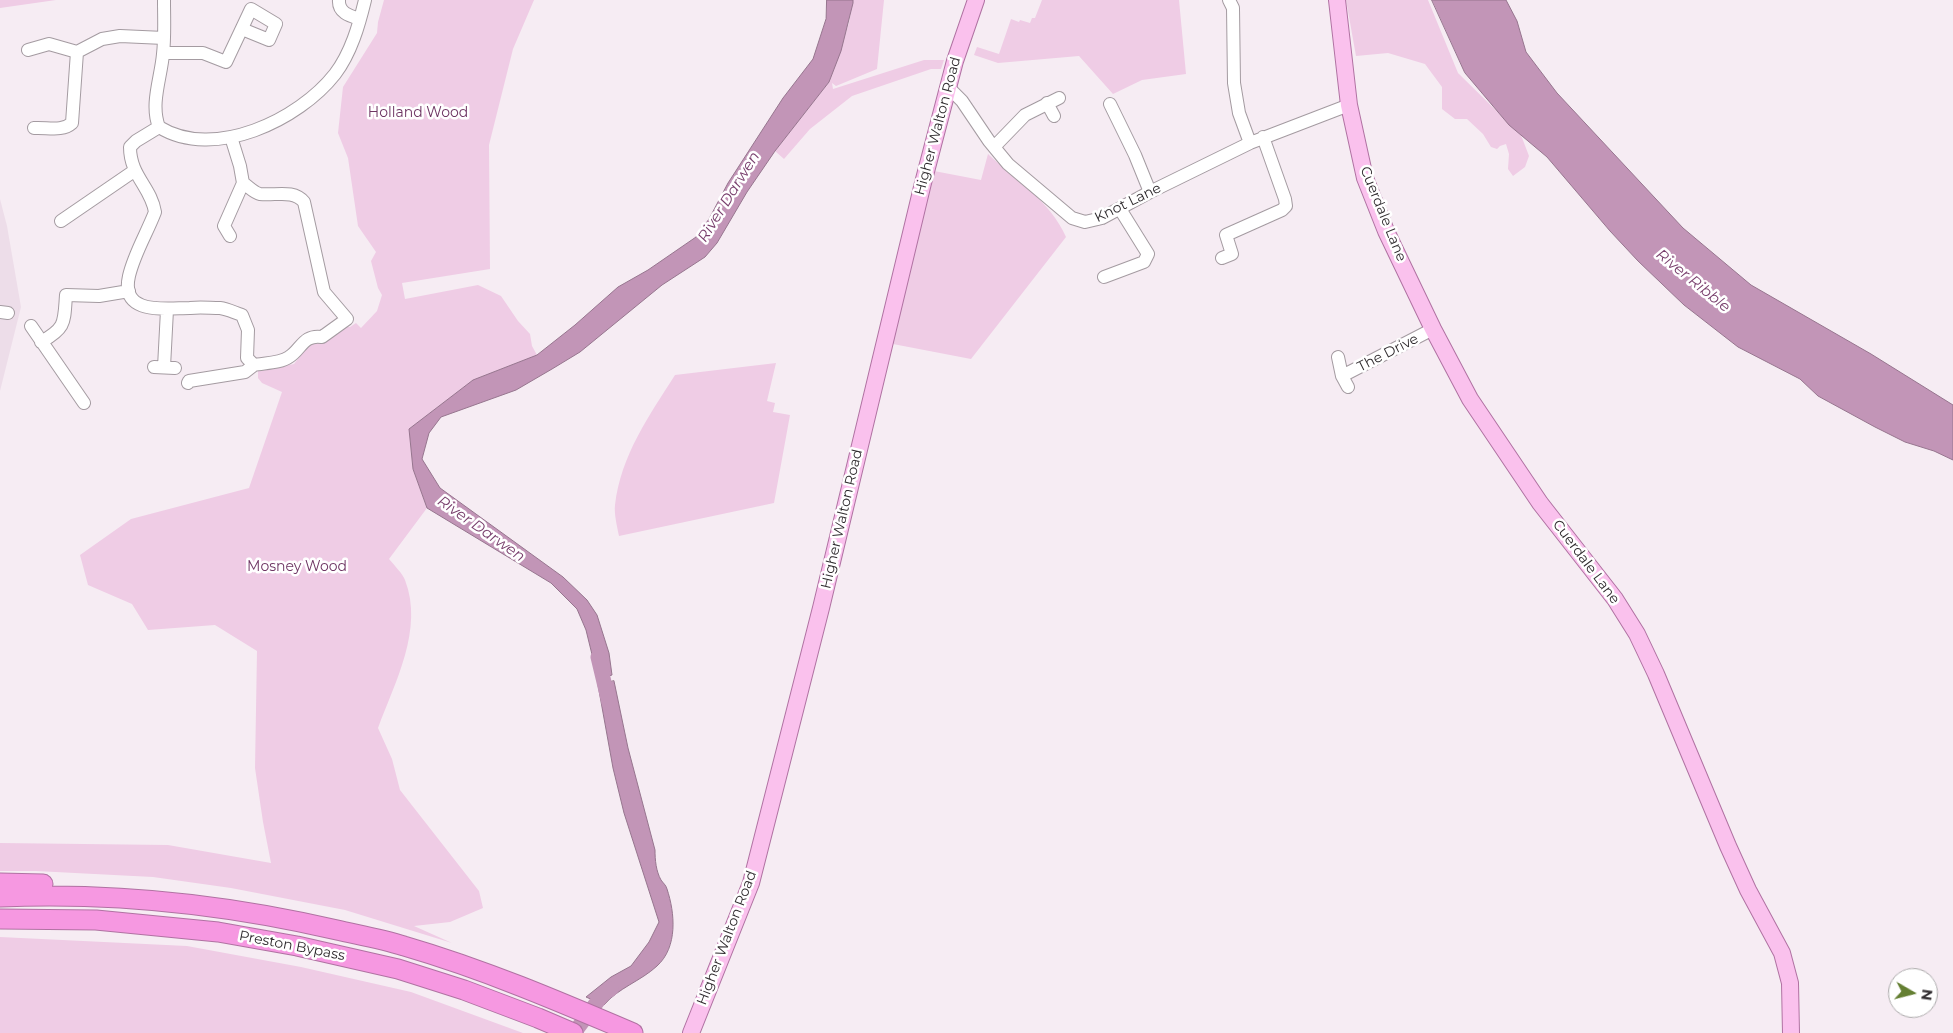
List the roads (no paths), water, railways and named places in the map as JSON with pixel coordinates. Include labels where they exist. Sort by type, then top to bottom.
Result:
[{"type":"highway","points":[[0,883],[137,888],[271,904],[328,916],[435,944],[512,983]]},
{"type":"highway","points":[[0,897],[140,898],[196,904],[288,918],[402,945],[475,968],[633,1033]]},
{"type":"highway","name":"Preston Bypass","points":[[0,919],[96,920],[218,932],[297,946],[398,969],[464,990],[573,1033]]},
{"type":"main road","name":"Higher Walton Road","points":[[691,1033],[751,883],[821,608],[922,183],[960,44],[976,0]]},
{"type":"main road","name":"Cuerdale Lane","points":[[1337,0],[1349,105],[1365,178],[1386,231],[1433,329],[1470,399],[1540,503],[1615,600],[1637,634],[1656,674],[1728,846],[1748,890],[1782,953],[1790,984],[1791,1033]]},
{"type":"street","points":[[164,0],[164,53],[155,112],[159,127],[174,135],[205,139],[248,134],[276,122],[298,109],[320,92],[336,72],[349,50],[365,0]]},
{"type":"street","points":[[339,0],[338,4],[345,15],[360,19]]},
{"type":"street","points":[[1229,0],[1233,8],[1234,83],[1240,113],[1250,143]]},
{"type":"street","points":[[164,53],[202,53],[226,62],[242,28]]},
{"type":"street","points":[[28,50],[49,44],[77,52],[102,39],[120,36],[164,38]]},
{"type":"street","points":[[34,128],[61,129],[72,123],[77,52]]},
{"type":"street","name":"Knot Lane","points":[[948,87],[962,101],[1008,164],[1072,218],[1092,222],[1263,137],[1349,105]]},
{"type":"street","points":[[994,147],[1025,115],[1059,98]]},
{"type":"street","points":[[1047,104],[1054,116]]},
{"type":"street","points":[[1110,104],[1135,155],[1150,192]]},
{"type":"street","points":[[159,127],[136,141],[130,148],[134,171],[154,202],[155,212],[129,276],[129,291],[134,300],[148,308],[167,310],[223,308],[242,315],[248,330],[247,358],[254,364]]},
{"type":"street","points":[[230,236],[224,226],[243,183],[231,137]]},
{"type":"street","points":[[1222,258],[1232,254],[1226,235],[1286,206],[1263,137]]},
{"type":"street","points":[[61,221],[134,171]]},
{"type":"street","points":[[188,383],[189,381],[245,372],[254,364],[288,358],[301,343],[318,336],[322,337],[346,319],[324,292],[304,202],[299,196],[288,194],[258,194],[243,183]]},
{"type":"street","points":[[1104,277],[1144,262],[1148,254],[1120,209]]},
{"type":"street","points":[[41,342],[58,332],[63,325],[66,295],[99,296],[129,291]]},
{"type":"street","points":[[165,367],[167,310]]},
{"type":"street","points":[[32,326],[84,403]]},
{"type":"street","name":"The Drive","points":[[1338,357],[1345,382],[1433,329]]},
{"type":"water","name":"River Darwen","points":[[827,0],[853,0],[841,51],[829,82],[775,151],[747,192],[717,243],[705,257],[662,285],[580,352],[516,390],[441,417],[429,433],[422,459],[440,488],[563,577],[587,600],[597,615],[609,653],[612,675],[598,679],[586,630],[577,609],[551,583],[427,508],[413,469],[409,429],[473,380],[537,355],[618,287],[648,270],[696,237],[709,219],[728,183],[783,98],[813,59],[826,19]]},
{"type":"water","name":"River Ribble","points":[[1432,0],[1506,0],[1517,21],[1526,52],[1557,93],[1683,228],[1751,285],[1871,354],[1953,405],[1953,460],[1934,451],[1905,442],[1818,396],[1800,379],[1738,347],[1684,305],[1610,231],[1547,157],[1509,125],[1465,73]]},
{"type":"water","points":[[614,681],[628,748],[655,850],[657,869],[670,898],[673,929],[669,949],[657,966],[616,994],[604,1005],[586,997],[611,977],[631,966],[649,942],[659,922],[624,813],[613,768],[598,685]]},
{"type":"waterway","name":"River Darwen","points":[[598,657],[609,703]]},
{"type":"waterway","name":"River Darwen","points":[[574,1033],[603,994],[611,989]]},
{"type":"park label","name":"Holland Wood","points":[[418,113]]},
{"type":"park label","name":"Mosney Wood","points":[[297,567]]}]
